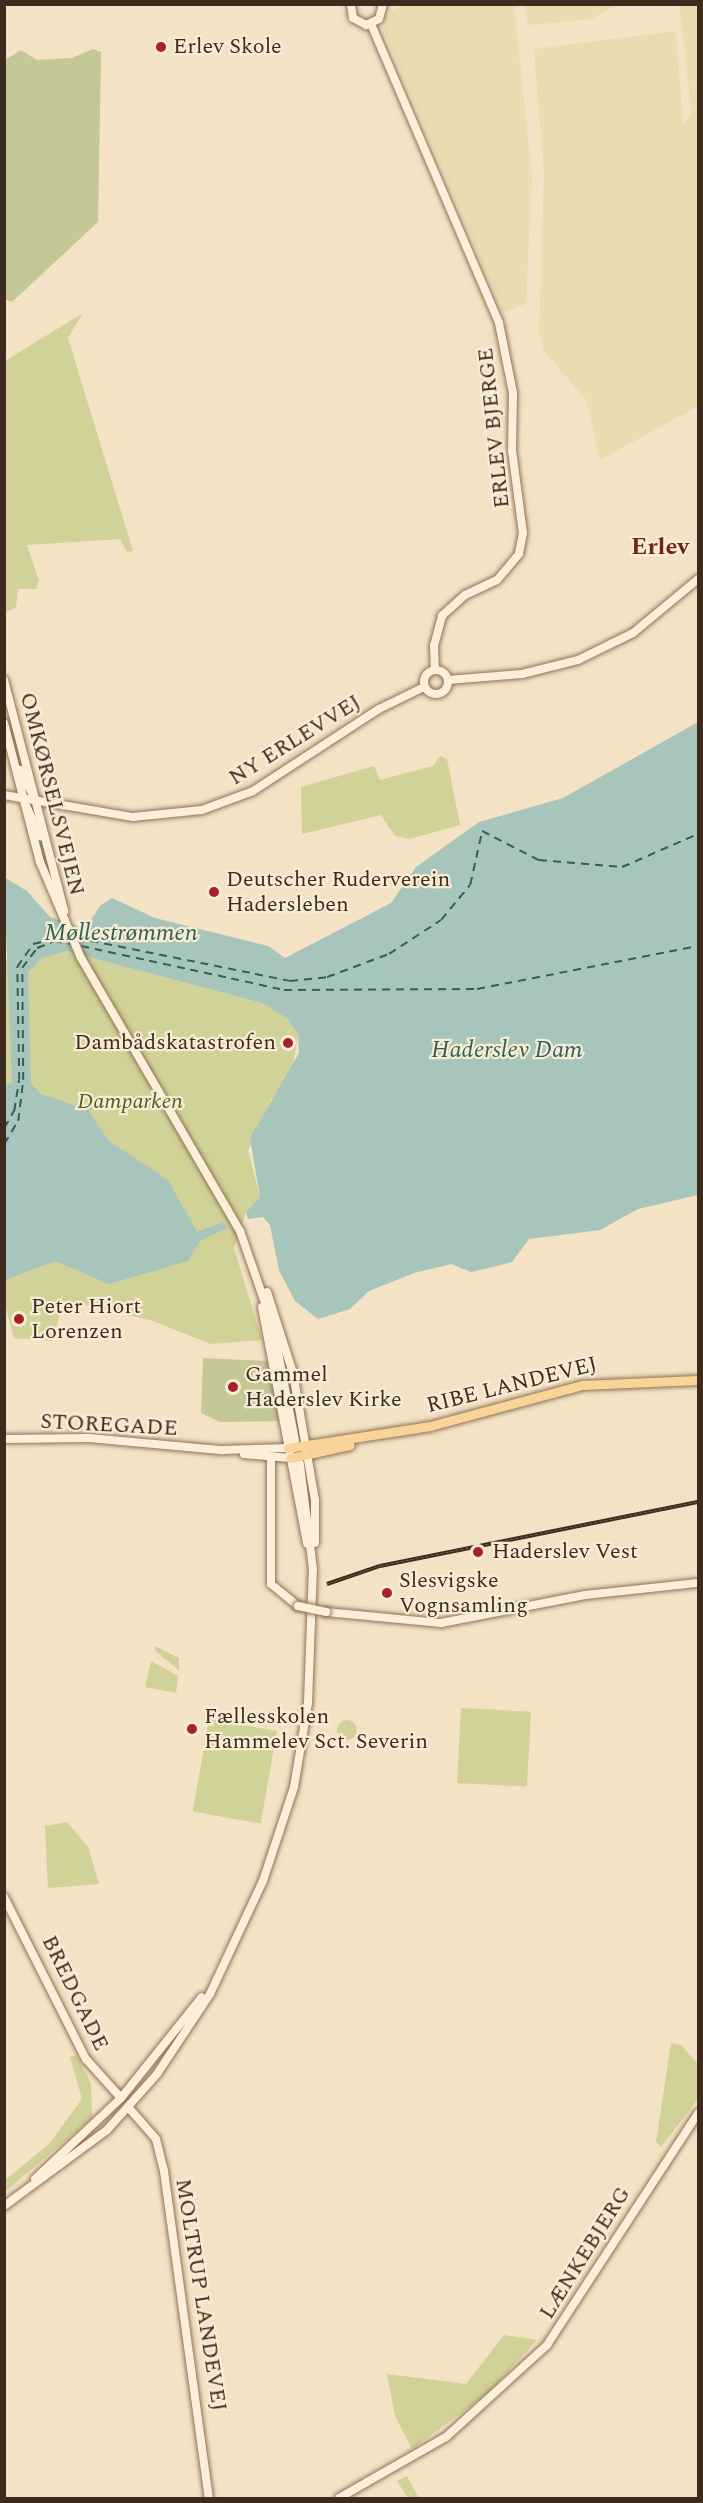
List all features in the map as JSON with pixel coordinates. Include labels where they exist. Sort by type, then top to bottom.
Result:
[{"type":"main road","name":"OMKØRSELSVEJEN","points":[[4,680],[53,863],[64,917]]},
{"type":"main road","name":"OMKØRSELSVEJEN","points":[[4,723],[20,797],[81,958],[218,1188],[255,1271],[280,1353],[295,1440]]},
{"type":"main road","points":[[7,737],[27,793],[36,800]]},
{"type":"main road","points":[[20,797],[53,863]]},
{"type":"main road","points":[[4,2205],[80,2152],[129,2108],[189,2028],[230,1953],[263,1881],[294,1787],[308,1703],[316,1523],[307,1451],[285,1337],[255,1271]]},
{"type":"main road","points":[[255,1271],[313,1569]]},
{"type":"main road","name":"RIBE LANDEVEJ","points":[[289,1453],[372,1438],[582,1385],[699,1380]]},
{"type":"main road","name":"RIBE LANDEVEJ","points":[[307,1451],[337,1442],[372,1438]]},
{"type":"main road","points":[[300,1464],[313,1569]]},
{"type":"main road","points":[[129,2108],[169,2043],[230,1953]]},
{"type":"main road","points":[[4,2205],[121,2098],[169,2043]]},
{"type":"main road","points":[[121,2098],[129,2108]]},
{"type":"main road","points":[[80,2152],[116,2114],[121,2098]]},
{"type":"street","points":[[351,4],[357,22],[371,24],[382,15],[383,4]]},
{"type":"street","name":"ERLEV BJERGE","points":[[371,24],[499,323],[513,393],[512,450],[523,533],[519,554],[497,580],[465,595],[442,616],[434,645],[435,670]]},
{"type":"street","points":[[424,687],[425,676],[435,670],[448,680],[522,674],[578,660],[633,633],[699,579]]},
{"type":"street","name":"NY ERLEVVEJ","points":[[4,795],[133,817],[202,810],[253,791],[379,709],[424,687],[438,694],[448,680]]},
{"type":"street","name":"STOREGADE","points":[[4,1439],[98,1438],[270,1457],[289,1453]]},
{"type":"street","name":"STOREGADE","points":[[210,1450],[289,1453]]},
{"type":"street","points":[[243,1454],[289,1453]]},
{"type":"street","points":[[270,1457],[273,1539],[271,1584],[285,1598],[298,1606],[326,1612],[441,1623],[585,1595],[699,1583]]},
{"type":"street","name":"BREDGADE","points":[[4,1897],[86,2059],[121,2098]]},
{"type":"street","name":"MOLTRUP LANDEVEJ","points":[[129,2108],[156,2139],[164,2170],[209,2499]]},
{"type":"street","name":"LÆNKEBJERG","points":[[339,2499],[446,2438],[547,2344],[699,2113]]},
{"type":"shaded area","points":[[525,4],[617,5],[592,19],[528,25]]},
{"type":"shaded area","points":[[404,5],[514,5],[532,177],[526,304],[503,312],[383,29],[391,11]]},
{"type":"shaded area","points":[[679,5],[698,5],[698,406],[600,460],[586,400],[545,352],[539,335],[544,173],[534,49],[676,31],[683,125],[692,114]]},
{"type":"green space","points":[[93,49],[101,52],[98,222],[12,302],[4,299],[5,60],[21,50],[37,60],[72,58]]},
{"type":"green space","points":[[83,313],[68,338],[133,551],[127,552],[120,539],[27,545],[39,581],[36,589],[18,589],[16,608],[5,612],[5,361]]},
{"type":"green space","points":[[440,756],[447,759],[460,825],[410,839],[395,836],[381,815],[302,834],[301,787],[374,766],[380,780],[433,766]]},
{"type":"green space","name":"Damparken","points":[[66,951],[262,1003],[288,1019],[298,1035],[292,1070],[271,1100],[248,1151],[260,1197],[246,1212],[234,1248],[262,1340],[211,1344],[153,1321],[82,1304],[79,1312],[61,1308],[53,1341],[14,1338],[4,1301],[4,961]]},
{"type":"green space","points":[[203,1358],[268,1361],[280,1421],[220,1422],[201,1413]]},
{"type":"green space","points":[[155,1646],[179,1658],[179,1670],[155,1651]]},
{"type":"green space","points":[[151,1661],[178,1676],[176,1693],[145,1687]]},
{"type":"green space","points":[[461,1708],[531,1712],[527,1787],[457,1783]]},
{"type":"green space","points":[[209,1719],[277,1731],[261,1824],[193,1812]]},
{"type":"green space","points":[[347,1720],[354,1723],[357,1730],[354,1737],[347,1740],[340,1737],[337,1730],[340,1723]]},
{"type":"green space","points":[[67,1822],[88,1847],[99,1884],[48,1888],[45,1826]]},
{"type":"green space","points":[[671,2043],[681,2045],[698,2064],[698,2099],[661,2147],[656,2142]]},
{"type":"green space","points":[[76,2055],[91,2083],[92,2118],[5,2192],[5,2180],[49,2144],[82,2099],[70,2057]]},
{"type":"green space","points":[[504,2335],[537,2340],[488,2393],[412,2449],[395,2416],[387,2374],[466,2384]]},
{"type":"green space","points":[[407,2476],[419,2498],[408,2498],[397,2481]]},
{"type":"water","name":"Haderslev Dam","points":[[698,722],[698,1195],[638,1209],[600,1230],[529,1239],[512,1262],[471,1272],[451,1264],[414,1273],[369,1291],[350,1309],[318,1319],[295,1301],[279,1270],[270,1225],[263,1217],[248,1219],[246,1212],[260,1197],[250,1138],[299,1053],[298,1035],[288,1019],[262,1003],[66,951],[42,958],[28,972],[31,1083],[41,1094],[85,1109],[94,1104],[89,1112],[109,1141],[168,1180],[197,1232],[223,1222],[227,1228],[200,1241],[188,1261],[109,1284],[55,1261],[5,1280],[4,1086],[12,1083],[4,877],[27,891],[50,917],[84,929],[101,905],[112,898],[155,918],[268,946],[285,958],[391,903],[416,867],[479,822],[563,798]]},
{"type":"ferry route","points":[[77,938],[290,981],[327,977],[389,954],[441,920],[470,885],[482,831],[539,860],[622,867],[698,834]]},
{"type":"ferry route","points":[[4,1128],[14,1111],[19,1080],[17,967],[33,944],[69,936]]},
{"type":"ferry route","points":[[4,1144],[18,1121],[23,1080],[22,968],[37,948],[54,941],[71,944]]},
{"type":"ferry route","points":[[81,946],[284,990],[477,989],[698,946]]},
{"type":"railway","points":[[327,1584],[380,1566],[698,1502]]},
{"type":"place","name":"Erlev Skole","points":[[161,47]]},
{"type":"place","name":"Deutscher Ruderverein Hadersleben","points":[[214,892]]},
{"type":"place","name":"Dambådskatastrofen","points":[[288,1043]]},
{"type":"place","name":"Peter Hiort Lorenzen","points":[[19,1319]]},
{"type":"place","name":"Gammel Haderslev Kirke","points":[[233,1387]]},
{"type":"place","name":"Haderslev Vest","points":[[478,1552]]},
{"type":"place","name":"Slesvigske Vognsamling","points":[[387,1593]]},
{"type":"place","name":"Fællesskolen Hammelev Sct. Severin","points":[[192,1729]]},
{"type":"district","name":"Erlev","points":[[660,548]]},
{"type":"water label","name":"Møllestrømmen","points":[[121,934]]}]
